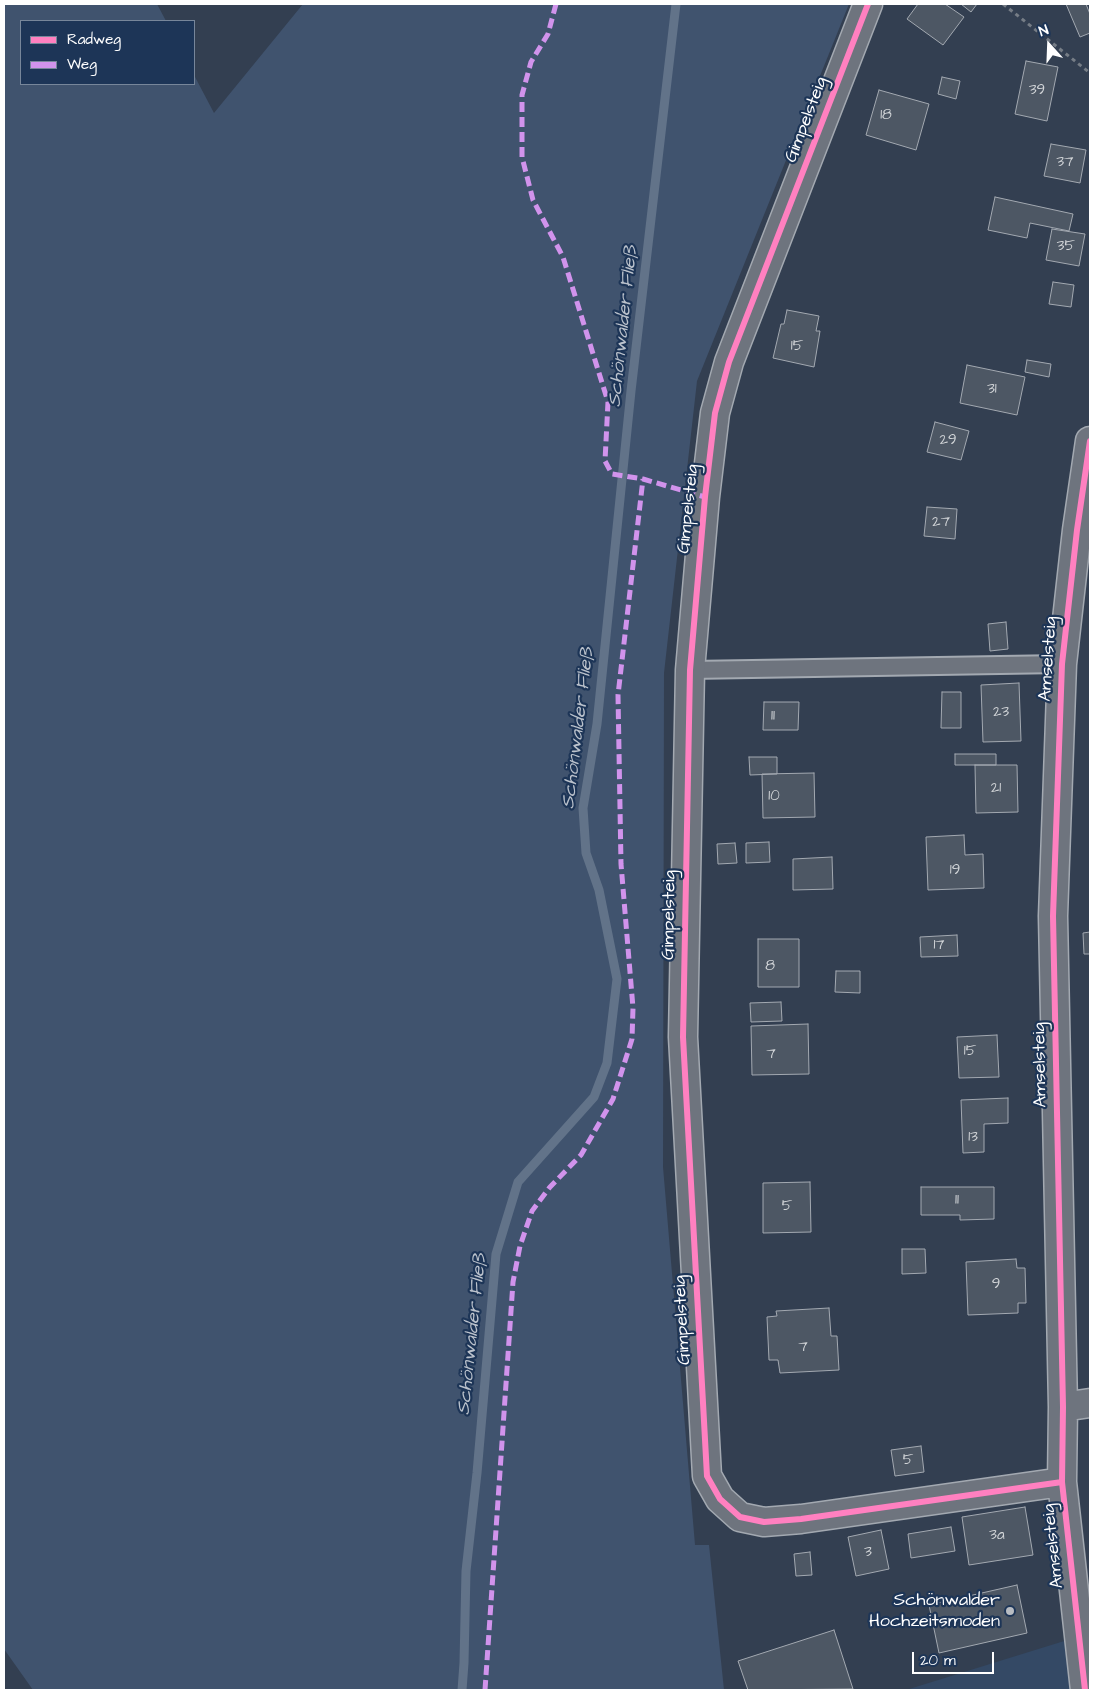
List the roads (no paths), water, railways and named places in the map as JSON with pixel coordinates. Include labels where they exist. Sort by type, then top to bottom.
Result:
[{"type":"street","name":"Gimpelsteig","points":[[868,4],[729,362],[715,413],[705,497],[690,670],[684,1037],[707,1476],[720,1499],[740,1517],[764,1522],[801,1519],[1062,1482]]},
{"type":"street","name":"Amselsteig","points":[[1085,1690],[1062,1482],[1063,1407],[1053,916],[1062,664],[1077,530],[1090,440]]},
{"type":"street","points":[[1063,1407],[1090,1403]]},
{"type":"lane","points":[[690,670],[1062,664]]},
{"type":"waterway","name":"Schönwalder Fließ","points":[[462,1690],[466,1571],[477,1473],[496,1254],[518,1182],[594,1097],[607,1063],[617,979],[599,890],[586,853],[583,808],[597,724],[631,391],[676,4]]},
{"type":"place","name":"Schönwalder Hochzeitsmoden","points":[[1010,1611]]}]
